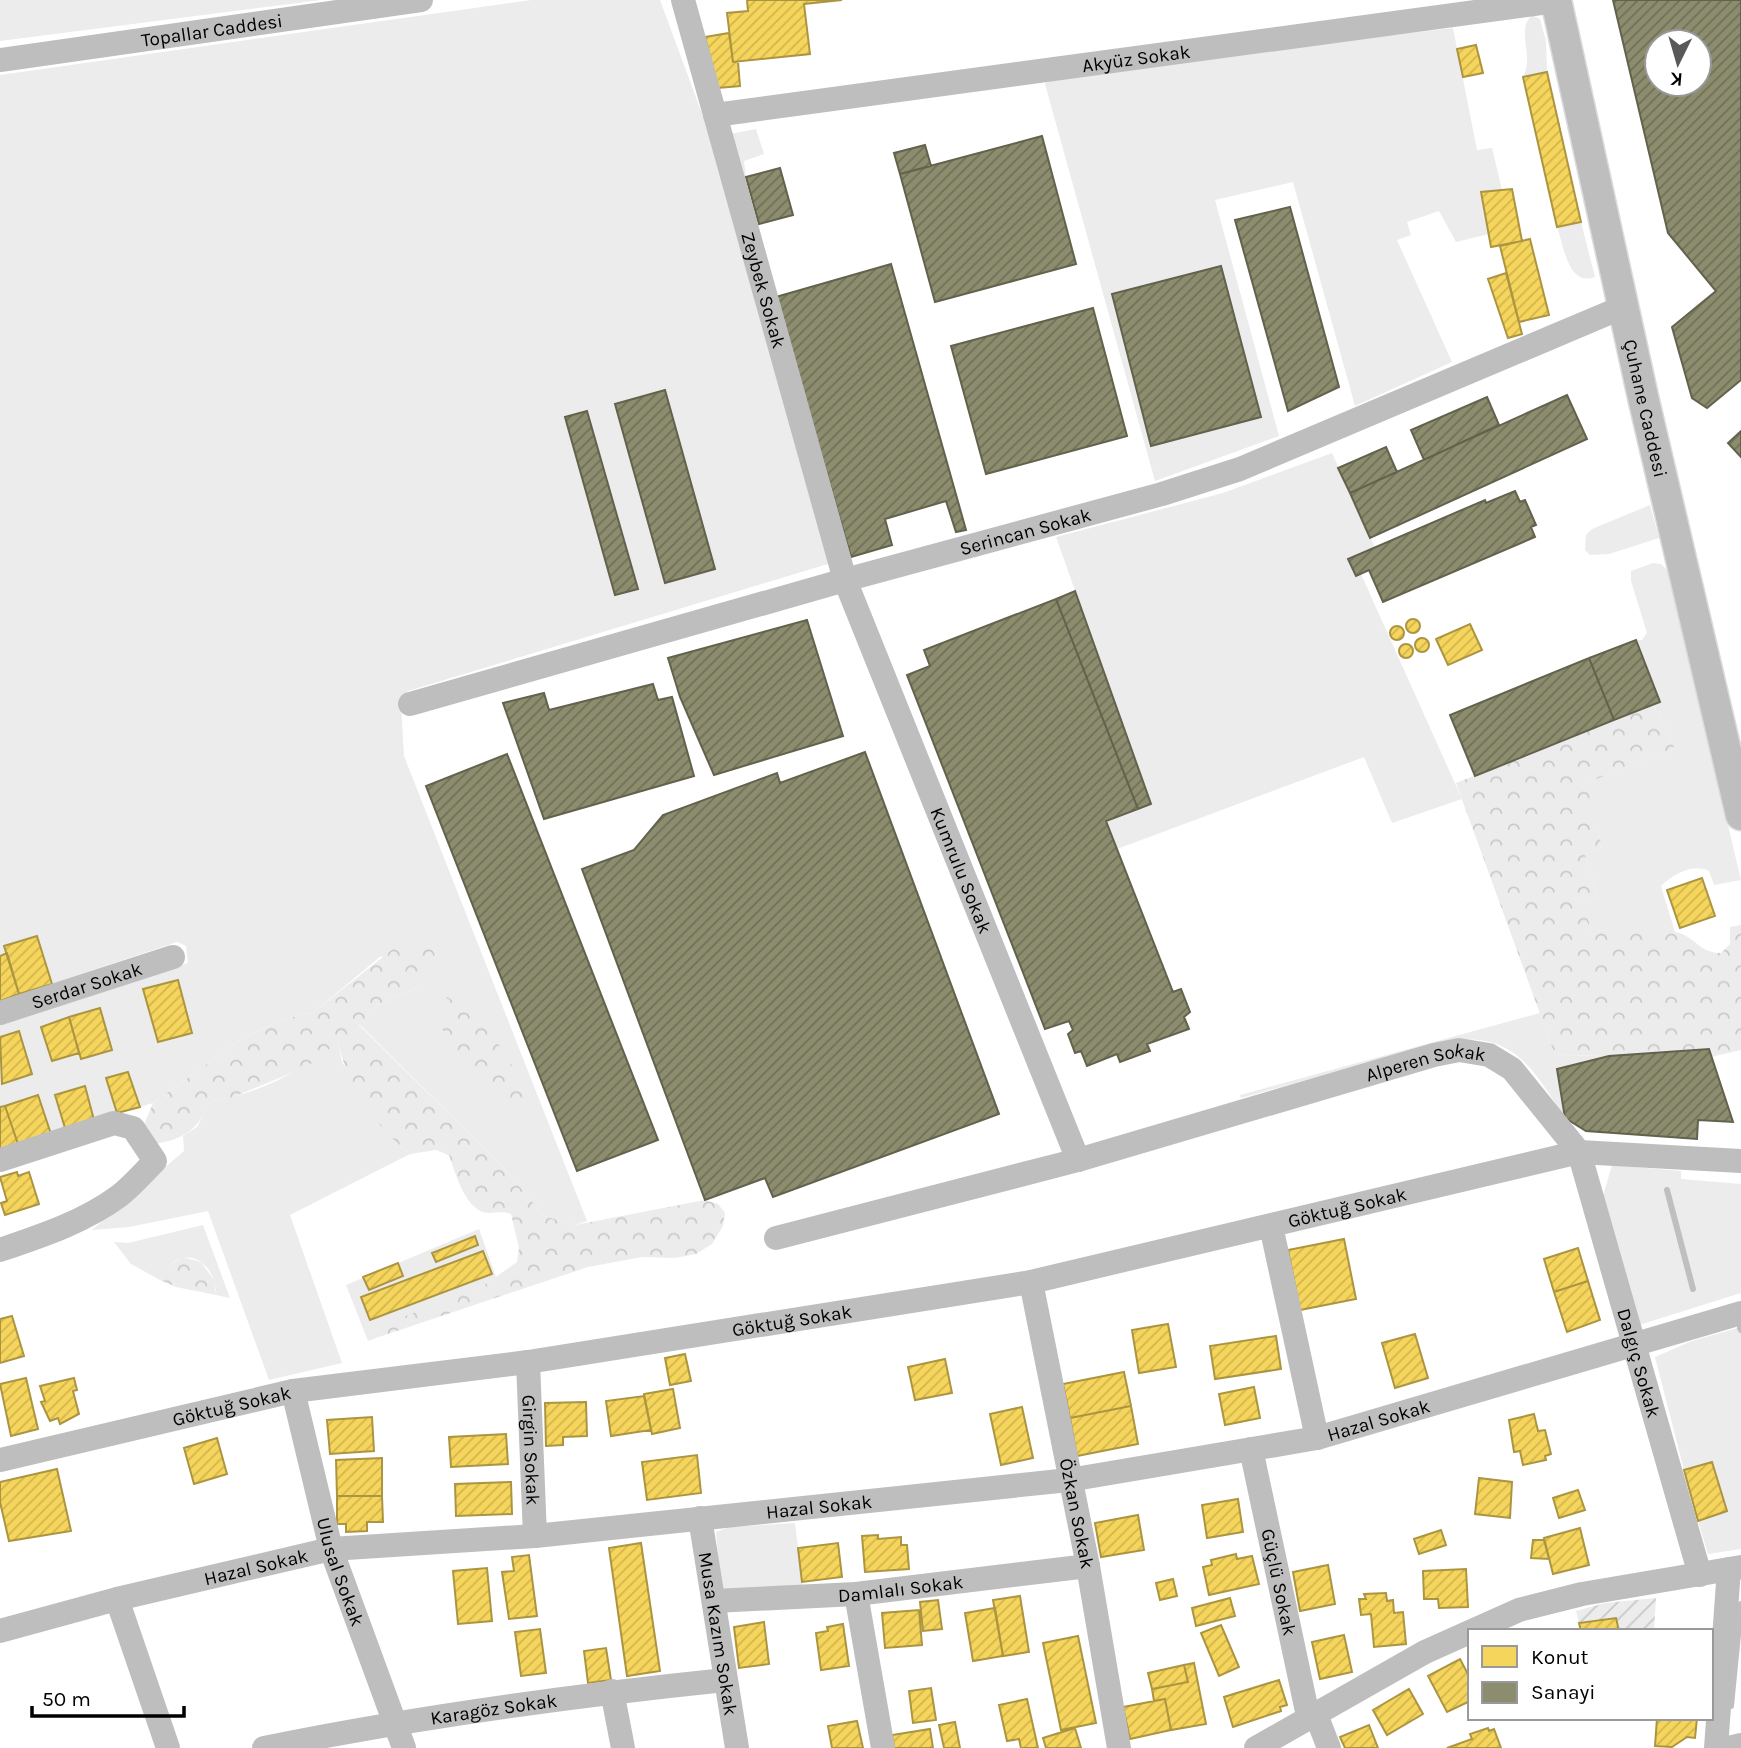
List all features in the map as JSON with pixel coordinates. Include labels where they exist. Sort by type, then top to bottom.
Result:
[{"type":"main road","name":"Çuhane Caddesi","points":[[1556,0],[1623,307],[1741,815]]},
{"type":"street","name":"Topallar Caddesi","points":[[0,60],[421,0]]},
{"type":"street","name":"Zeybek Sokak","points":[[684,0],[845,580]]},
{"type":"street","name":"Akyüz Sokak","points":[[715,115],[1556,0]]},
{"type":"street","name":"Serincan Sokak","points":[[410,704],[845,580],[1162,494],[1240,469],[1623,307]]},
{"type":"street","name":"Kumrulu Sokak","points":[[845,580],[1078,1160]]},
{"type":"street","name":"Serdar Sokak","points":[[0,1013],[173,957]]},
{"type":"street","name":"Alperen Sokak","points":[[776,1238],[1078,1160],[1434,1055],[1459,1050],[1489,1055],[1512,1069],[1579,1152]]},
{"type":"street","points":[[0,1160],[114,1123],[132,1128],[155,1161],[121,1195],[100,1208],[46,1234],[0,1250]]},
{"type":"street","points":[[1579,1152],[1741,1161]]},
{"type":"street","name":"Göktuğ Sokak","points":[[0,1460],[293,1391],[528,1362],[1031,1282],[1579,1152]]},
{"type":"street","name":"Dalgıç Sokak","points":[[1579,1152],[1700,1575]]},
{"type":"street","points":[[1271,1226],[1317,1438]]},
{"type":"street","name":"Özkan Sokak","points":[[1031,1282],[1088,1566],[1119,1748]]},
{"type":"street","name":"Hazal Sokak","points":[[0,1631],[117,1599],[331,1549],[535,1536],[1069,1480],[1317,1438],[1741,1313]]},
{"type":"street","name":"Girgin Sokak","points":[[528,1362],[535,1536]]},
{"type":"street","name":"Ulusal Sokak","points":[[293,1391],[331,1549],[404,1748]]},
{"type":"street","name":"Güçlü Sokak","points":[[1251,1449],[1312,1714],[1329,1748]]},
{"type":"street","name":"Musa Kazım Sokak","points":[[700,1518],[737,1748]]},
{"type":"street","name":"Damlalı Sokak","points":[[714,1601],[856,1594],[1088,1566]]},
{"type":"street","points":[[1476,1629],[1519,1610],[1581,1594],[1735,1568],[1716,1748]]},
{"type":"street","points":[[856,1594],[883,1748]]},
{"type":"street","points":[[117,1599],[168,1748]]},
{"type":"street","points":[[1256,1748],[1425,1652],[1468,1633]]},
{"type":"street","name":"Karagöz Sokak","points":[[264,1748],[394,1721],[612,1691],[725,1680]]},
{"type":"street","points":[[612,1691],[623,1748]]},
{"type":"street","points":[[1729,1748],[1741,1745]]},
{"type":"green space","points":[[0,0],[321,0],[0,41]]},
{"type":"green space","points":[[531,0],[660,0],[704,119],[725,135],[756,129],[764,154],[744,161],[746,177],[776,297],[851,557],[408,691],[401,703],[404,756],[587,1221],[575,1225],[544,1216],[503,1167],[359,1024],[377,1005],[421,986],[381,956],[315,1011],[282,1020],[243,1038],[153,1103],[0,1150],[0,1024],[188,963],[186,946],[177,942],[0,1001],[0,75]]},
{"type":"green space","points":[[1532,15],[1540,19],[1546,41],[1547,72],[1523,77],[1527,60],[1525,28]]},
{"type":"green space","points":[[1453,28],[1477,150],[1492,148],[1502,190],[1481,193],[1489,234],[1456,242],[1439,211],[1407,222],[1411,235],[1397,240],[1452,362],[1355,406],[1293,182],[1215,200],[1279,436],[1155,481],[1045,84],[1049,77],[1063,73]],"holes":[[[1221,266],[1261,417],[1151,445],[1112,294]]]},
{"type":"green space","points":[[1581,222],[1595,277],[1586,279],[1573,271],[1568,263],[1557,227]]},
{"type":"green space","points":[[1332,453],[1375,547],[1348,559],[1355,576],[1361,574],[1462,799],[1392,823],[1364,757],[1117,849],[1106,821],[1151,804],[1056,537],[1223,493]]},
{"type":"green space","points":[[1650,505],[1659,538],[1609,554],[1590,555],[1585,550],[1586,535],[1592,529]]},
{"type":"green space","points":[[1653,563],[1661,564],[1668,571],[1741,880],[1714,885],[1709,871],[1696,868],[1677,874],[1666,882],[1661,886],[1675,932],[1661,929],[1592,931],[1580,900],[1598,896],[1585,854],[1602,847],[1585,783],[1675,749],[1653,704],[1636,640],[1642,640],[1647,633],[1631,581],[1631,571]]},
{"type":"green space","points":[[1653,704],[1675,749],[1586,783],[1602,847],[1585,854],[1598,896],[1581,900],[1592,931],[1661,929],[1682,934],[1704,949],[1714,952],[1721,953],[1730,944],[1730,927],[1741,925],[1741,1050],[1711,1057],[1708,1049],[1609,1056],[1555,1055],[1456,783]]},
{"type":"green space","points":[[403,941],[430,944],[440,967],[421,986],[377,1005],[359,1025],[503,1167],[544,1216],[575,1225],[705,1200],[718,1204],[725,1213],[723,1226],[712,1244],[696,1254],[675,1258],[642,1257],[588,1267],[379,1337],[372,1335],[375,1328],[483,1286],[517,1262],[519,1248],[511,1214],[489,1213],[474,1206],[458,1181],[449,1155],[436,1150],[410,1154],[386,1131],[356,1089],[348,1074],[338,1042],[308,1066],[231,1098],[211,1101],[201,1119],[189,1132],[173,1140],[152,1144],[143,1127],[153,1103],[243,1038],[282,1020],[315,1011]]},
{"type":"green space","points":[[447,997],[476,1018],[498,1044],[524,1089],[531,1105],[528,1110],[503,1100],[461,1059],[442,1029],[439,1017]]},
{"type":"green space","points":[[1540,1013],[1555,1055],[1609,1056],[1557,1069],[1565,1118],[1531,1069],[1519,1057],[1490,1042],[1471,1039],[1448,1041],[1241,1098],[1240,1095]]},
{"type":"green space","points":[[338,1042],[342,1062],[400,1146],[410,1154],[290,1215],[342,1363],[269,1380],[208,1211],[129,1227],[92,1230],[184,1151],[183,1136],[197,1127],[211,1101],[245,1093],[279,1080]]},
{"type":"green space","points":[[1612,1165],[1681,1171],[1681,1179],[1741,1184],[1741,1293],[1639,1325],[1603,1196]]},
{"type":"green space","points":[[203,1225],[230,1298],[216,1295],[210,1271],[203,1263],[185,1258],[176,1261],[167,1268],[160,1280],[131,1264],[114,1242],[128,1243]]},
{"type":"green space","points":[[479,1229],[496,1277],[483,1286],[372,1335],[379,1337],[368,1341],[346,1285]]},
{"type":"green space","points":[[182,1257],[201,1262],[214,1280],[216,1295],[176,1287],[160,1280],[164,1269]]},
{"type":"green space","points":[[1741,1327],[1741,1549],[1708,1554],[1698,1521],[1727,1511],[1712,1463],[1684,1470],[1655,1357],[1692,1341]]},
{"type":"green space","points":[[795,1523],[803,1587],[734,1591],[721,1588],[716,1532],[730,1527]]},
{"type":"green space","points":[[1656,1598],[1654,1629],[1619,1629],[1616,1618],[1579,1623],[1576,1611],[1605,1603]]},
{"type":"building: Konut","points":[[747,0],[842,0],[804,4],[810,54],[733,62],[727,13],[748,11]]},
{"type":"building: Konut","points":[[729,33],[733,62],[738,62],[740,86],[718,88],[705,37]]},
{"type":"building: Konut","points":[[1476,45],[1483,73],[1463,77],[1457,49]]},
{"type":"building: Konut","points":[[1547,72],[1581,222],[1557,227],[1523,77]]},
{"type":"building: Konut","points":[[1512,189],[1522,241],[1491,247],[1481,192]]},
{"type":"building: Konut","points":[[1530,239],[1549,315],[1519,322],[1500,246]]},
{"type":"building: Konut","points":[[1506,273],[1522,334],[1508,338],[1488,279]]},
{"type":"building: Konut","points":[[1413,619],[1418,621],[1418,631],[1413,633],[1408,631],[1406,626],[1408,621]]},
{"type":"building: Konut","points":[[1470,624],[1482,650],[1448,665],[1436,639]]},
{"type":"building: Konut","points":[[1397,626],[1402,628],[1402,638],[1397,640],[1392,638],[1390,633],[1392,628]]},
{"type":"building: Konut","points":[[1422,638],[1427,640],[1427,650],[1422,652],[1417,650],[1415,645],[1417,640]]},
{"type":"building: Konut","points":[[1406,644],[1411,646],[1411,656],[1406,658],[1401,656],[1399,651],[1401,646]]},
{"type":"building: Konut","points":[[1702,878],[1715,916],[1680,928],[1667,890]]},
{"type":"building: Konut","points":[[37,936],[52,984],[19,994],[4,946]]},
{"type":"building: Konut","points":[[7,953],[19,994],[0,1001],[0,956]]},
{"type":"building: Konut","points":[[178,980],[192,1033],[158,1042],[143,989]]},
{"type":"building: Konut","points":[[100,1008],[112,1050],[81,1059],[69,1017]]},
{"type":"building: Konut","points":[[69,1017],[79,1053],[52,1061],[41,1027]]},
{"type":"building: Konut","points":[[19,1031],[32,1074],[2,1084],[0,1037]]},
{"type":"building: Konut","points":[[128,1072],[140,1107],[117,1113],[106,1078]]},
{"type":"building: Konut","points":[[85,1086],[94,1120],[65,1128],[55,1095]]},
{"type":"building: Konut","points":[[38,1095],[51,1134],[18,1144],[5,1106]]},
{"type":"building: Konut","points":[[5,1106],[18,1144],[0,1150],[0,1107]]},
{"type":"building: Konut","points":[[17,1172],[18,1176],[29,1172],[39,1204],[5,1215],[1,1203],[7,1201],[0,1177]]},
{"type":"building: Konut","points":[[475,1236],[478,1245],[436,1262],[432,1253]]},
{"type":"building: Konut","points":[[1344,1239],[1356,1299],[1300,1310],[1288,1250]]},
{"type":"building: Konut","points":[[1578,1248],[1588,1281],[1554,1292],[1544,1259]]},
{"type":"building: Konut","points":[[483,1251],[492,1274],[370,1320],[361,1297]]},
{"type":"building: Konut","points":[[398,1263],[403,1276],[369,1290],[363,1277]]},
{"type":"building: Konut","points":[[1588,1281],[1600,1320],[1567,1332],[1554,1292]]},
{"type":"building: Konut","points":[[12,1316],[24,1356],[0,1363],[0,1319]]},
{"type":"building: Konut","points":[[1168,1324],[1176,1367],[1139,1373],[1132,1330]]},
{"type":"building: Konut","points":[[1415,1334],[1428,1378],[1395,1388],[1382,1343]]},
{"type":"building: Konut","points":[[1276,1336],[1281,1369],[1215,1379],[1210,1346]]},
{"type":"building: Konut","points":[[685,1354],[691,1381],[670,1385],[665,1358]]},
{"type":"building: Konut","points":[[945,1359],[952,1393],[915,1400],[908,1367]]},
{"type":"building: Konut","points":[[1124,1372],[1131,1406],[1070,1418],[1063,1384]]},
{"type":"building: Konut","points":[[26,1378],[38,1429],[11,1436],[0,1384]]},
{"type":"building: Konut","points":[[74,1378],[77,1390],[73,1391],[79,1414],[60,1424],[58,1418],[50,1421],[41,1402],[45,1401],[40,1386]]},
{"type":"building: Konut","points":[[1254,1387],[1260,1418],[1225,1425],[1219,1394]]},
{"type":"building: Konut","points":[[673,1389],[680,1428],[652,1434],[644,1394]]},
{"type":"building: Konut","points":[[644,1396],[651,1430],[611,1436],[606,1401]]},
{"type":"building: Konut","points":[[586,1402],[587,1436],[563,1437],[563,1445],[546,1446],[545,1403]]},
{"type":"building: Konut","points":[[1131,1406],[1138,1444],[1077,1456],[1070,1418]]},
{"type":"building: Konut","points":[[1022,1407],[1033,1458],[1001,1465],[990,1414]]},
{"type":"building: Konut","points":[[1534,1414],[1538,1431],[1545,1430],[1551,1454],[1545,1456],[1546,1460],[1523,1465],[1520,1451],[1514,1452],[1509,1420]]},
{"type":"building: Konut","points":[[372,1417],[374,1451],[330,1454],[327,1420]]},
{"type":"building: Konut","points":[[506,1434],[508,1464],[451,1467],[449,1437]]},
{"type":"building: Konut","points":[[217,1438],[227,1474],[194,1484],[184,1448]]},
{"type":"building: Konut","points":[[697,1455],[701,1493],[647,1500],[642,1462]]},
{"type":"building: Konut","points":[[382,1458],[382,1496],[337,1496],[336,1460]]},
{"type":"building: Konut","points":[[1712,1462],[1727,1511],[1698,1521],[1684,1470]]},
{"type":"building: Konut","points":[[57,1469],[71,1531],[9,1541],[0,1502],[0,1482]]},
{"type":"building: Konut","points":[[1479,1478],[1512,1482],[1510,1518],[1475,1514]]},
{"type":"building: Konut","points":[[511,1482],[512,1514],[456,1516],[455,1484]]},
{"type":"building: Konut","points":[[1578,1490],[1585,1510],[1559,1518],[1553,1498]]},
{"type":"building: Konut","points":[[337,1496],[382,1496],[383,1522],[367,1522],[367,1531],[346,1532],[346,1524],[337,1524]]},
{"type":"building: Konut","points":[[1238,1499],[1243,1532],[1207,1538],[1202,1505]]},
{"type":"building: Konut","points":[[1138,1515],[1144,1550],[1101,1557],[1095,1523]]},
{"type":"building: Konut","points":[[1580,1528],[1589,1565],[1553,1574],[1544,1538]]},
{"type":"building: Konut","points":[[1441,1530],[1446,1545],[1419,1554],[1414,1539]]},
{"type":"building: Konut","points":[[878,1535],[878,1539],[901,1537],[901,1545],[907,1545],[909,1569],[865,1572],[862,1536]]},
{"type":"building: Konut","points":[[1533,1540],[1544,1540],[1549,1559],[1531,1558]]},
{"type":"building: Konut","points":[[641,1543],[660,1671],[627,1676],[609,1548]]},
{"type":"building: Konut","points":[[838,1543],[842,1577],[802,1582],[798,1548]]},
{"type":"building: Konut","points":[[1236,1554],[1237,1559],[1252,1556],[1259,1584],[1209,1595],[1203,1567],[1212,1565],[1211,1560]]},
{"type":"building: Konut","points":[[529,1555],[537,1616],[509,1619],[502,1572],[514,1571],[512,1557]]},
{"type":"building: Konut","points":[[1328,1565],[1335,1604],[1300,1611],[1293,1572]]},
{"type":"building: Konut","points":[[487,1568],[492,1621],[458,1624],[453,1571]]},
{"type":"building: Konut","points":[[1466,1569],[1468,1607],[1439,1608],[1438,1599],[1424,1599],[1423,1571]]},
{"type":"building: Konut","points":[[1173,1579],[1177,1596],[1160,1600],[1156,1583]]},
{"type":"building: Konut","points":[[1386,1593],[1387,1601],[1393,1600],[1394,1613],[1403,1612],[1406,1644],[1374,1647],[1371,1614],[1361,1615],[1359,1599],[1366,1599],[1364,1594]]},
{"type":"building: Konut","points":[[1020,1596],[1029,1652],[1003,1656],[993,1600]]},
{"type":"building: Konut","points":[[1230,1598],[1235,1616],[1196,1626],[1192,1608]]},
{"type":"building: Konut","points":[[938,1600],[942,1629],[923,1631],[920,1602]]},
{"type":"building: Konut","points":[[995,1608],[1003,1656],[973,1661],[965,1613]]},
{"type":"building: Konut","points":[[919,1610],[922,1645],[885,1648],[882,1613]]},
{"type":"building: Konut","points":[[1616,1618],[1619,1629],[1580,1629],[1579,1623]]},
{"type":"building: Konut","points":[[764,1622],[769,1664],[739,1668],[734,1627]]},
{"type":"building: Konut","points":[[843,1624],[849,1666],[821,1670],[816,1633],[828,1631],[827,1627]]},
{"type":"building: Konut","points":[[1221,1625],[1239,1667],[1219,1676],[1201,1633]]},
{"type":"building: Konut","points":[[540,1629],[546,1673],[521,1676],[515,1632]]},
{"type":"building: Konut","points":[[1344,1635],[1352,1672],[1320,1679],[1312,1642]]},
{"type":"building: Konut","points":[[1078,1636],[1096,1723],[1061,1730],[1043,1643]]},
{"type":"building: Konut","points":[[606,1648],[611,1680],[588,1683],[584,1651]]},
{"type":"building: Konut","points":[[1460,1659],[1468,1674],[1468,1702],[1447,1712],[1428,1676]]},
{"type":"building: Konut","points":[[1194,1663],[1206,1724],[1171,1730],[1165,1699],[1154,1701],[1152,1689],[1188,1682],[1184,1665]]},
{"type":"building: Konut","points":[[1184,1665],[1188,1682],[1152,1689],[1148,1673]]},
{"type":"building: Konut","points":[[1279,1680],[1287,1705],[1280,1707],[1281,1711],[1233,1727],[1224,1697]]},
{"type":"building: Konut","points":[[931,1688],[936,1720],[913,1723],[909,1691]]},
{"type":"building: Konut","points":[[1409,1689],[1423,1714],[1387,1735],[1373,1710]]},
{"type":"building: Konut","points":[[1027,1699],[1038,1748],[1021,1748],[1019,1739],[1007,1741],[999,1705]]},
{"type":"building: Konut","points":[[1165,1699],[1171,1730],[1130,1739],[1123,1707]]},
{"type":"building: Konut","points":[[1657,1720],[1697,1720],[1695,1738],[1687,1737],[1672,1747],[1655,1746]]},
{"type":"building: Konut","points":[[857,1721],[863,1748],[832,1748],[828,1726]]},
{"type":"building: Konut","points":[[955,1722],[960,1748],[944,1748],[939,1725]]},
{"type":"building: Konut","points":[[1369,1725],[1378,1748],[1345,1748],[1340,1737]]},
{"type":"building: Konut","points":[[1075,1728],[1081,1748],[1046,1748],[1043,1738]]},
{"type":"building: Konut","points":[[1488,1728],[1489,1731],[1494,1729],[1501,1748],[1447,1748],[1472,1739],[1470,1734]]},
{"type":"building: Konut","points":[[930,1729],[933,1748],[894,1748],[892,1735]]},
{"type":"building: Sanayi","points":[[1613,0],[1741,0],[1741,380],[1707,408],[1692,398],[1672,327],[1716,291],[1668,233]]},
{"type":"building: Sanayi","points":[[1042,136],[1076,264],[935,302],[900,174]]},
{"type":"building: Sanayi","points":[[925,145],[931,166],[900,174],[894,153]]},
{"type":"building: Sanayi","points":[[780,168],[793,215],[759,224],[746,177]]},
{"type":"building: Sanayi","points":[[1290,207],[1339,387],[1288,411],[1235,220]]},
{"type":"building: Sanayi","points":[[891,264],[966,530],[956,532],[946,501],[885,519],[892,545],[851,557],[776,297]]},
{"type":"building: Sanayi","points":[[1221,266],[1261,417],[1151,446],[1112,294]]},
{"type":"building: Sanayi","points":[[1093,308],[1127,436],[986,474],[951,346]]},
{"type":"building: Sanayi","points":[[665,390],[715,569],[665,583],[615,404]]},
{"type":"building: Sanayi","points":[[1567,395],[1587,439],[1370,538],[1350,493]]},
{"type":"building: Sanayi","points":[[1487,397],[1499,425],[1424,460],[1411,430]]},
{"type":"building: Sanayi","points":[[587,411],[638,589],[615,595],[565,417]]},
{"type":"building: Sanayi","points":[[1741,431],[1741,457],[1728,443]]},
{"type":"building: Sanayi","points":[[1386,447],[1397,472],[1350,493],[1338,468]]},
{"type":"building: Sanayi","points":[[1515,491],[1520,502],[1525,500],[1536,525],[1531,527],[1535,537],[1383,602],[1369,570],[1356,576],[1348,559],[1485,500],[1486,503]]},
{"type":"building: Sanayi","points":[[1075,591],[1151,804],[1138,809],[1056,599]]},
{"type":"building: Sanayi","points":[[1056,599],[1138,809],[1106,821],[1173,992],[1181,989],[1190,1012],[1184,1017],[1189,1029],[1147,1044],[1150,1051],[1120,1062],[1117,1054],[1087,1066],[1081,1051],[1075,1053],[1068,1034],[1073,1030],[1069,1021],[1045,1029],[907,675],[930,666],[924,650]]},
{"type":"building: Sanayi","points":[[807,620],[843,736],[714,775],[680,697],[668,658]]},
{"type":"building: Sanayi","points":[[1636,640],[1660,702],[1614,720],[1589,658]]},
{"type":"building: Sanayi","points":[[1589,658],[1614,720],[1475,776],[1450,715]]},
{"type":"building: Sanayi","points":[[653,684],[658,700],[672,697],[694,776],[544,819],[503,703],[544,693],[549,710]]},
{"type":"building: Sanayi","points":[[865,752],[999,1114],[773,1197],[765,1178],[705,1200],[582,869],[634,850],[663,815],[777,773],[780,783]]},
{"type":"building: Sanayi","points":[[507,754],[658,1140],[577,1171],[426,786]]},
{"type":"building: Sanayi","points":[[1709,1049],[1733,1122],[1698,1120],[1697,1139],[1586,1131],[1565,1118],[1557,1069],[1609,1056]]},
{"type":"waterway","points":[[1667,1190],[1693,1289]]},
{"type":"waterway","points":[[1731,1706],[1741,1604]]}]
